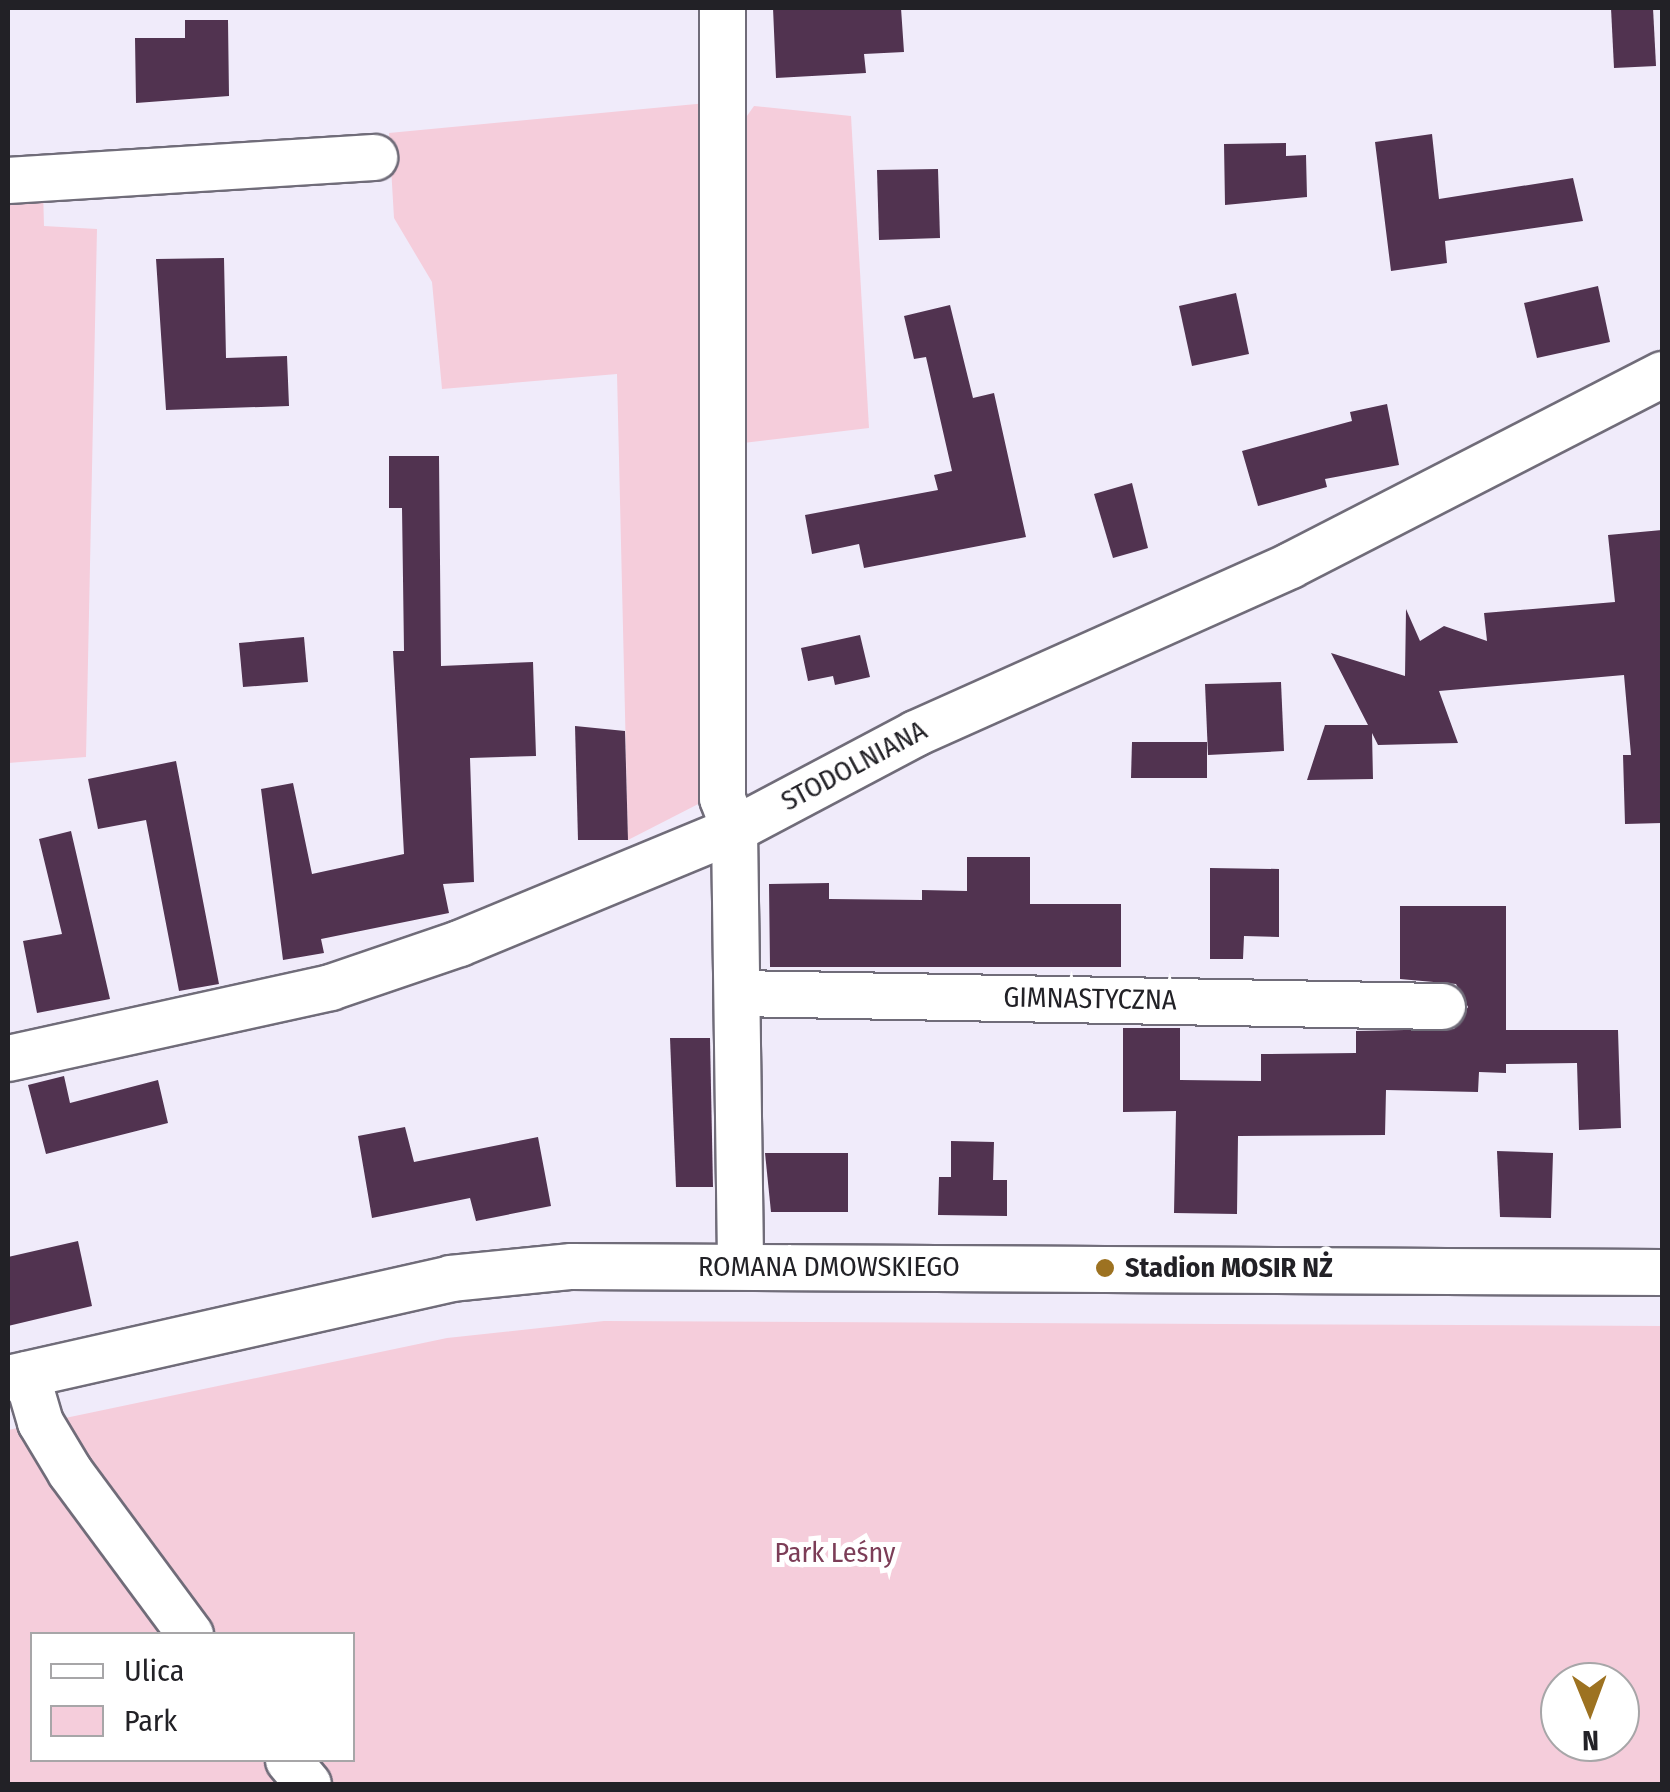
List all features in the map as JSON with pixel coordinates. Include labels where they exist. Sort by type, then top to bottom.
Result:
[{"type":"street","points":[[722,8],[722,798],[734,829],[740,1266]]},
{"type":"street","points":[[8,180],[374,157]]},
{"type":"street","name":"STODOLNIANA","points":[[8,1058],[330,987],[459,943],[734,829],[915,733],[1290,565],[1662,374]]},
{"type":"street","name":"GIMNASTYCZNA","points":[[737,993],[1442,1006]]},
{"type":"street","name":"ROMANA DMOWSKIEGO","points":[[17,1376],[450,1278],[571,1266],[1662,1272]]},
{"type":"street","points":[[17,1376],[70,1472],[189,1632]]},
{"type":"street","points":[[290,1762],[308,1784]]},
{"type":"green space","points":[[707,103],[710,798],[628,840],[617,374],[442,389],[432,282],[394,218],[389,133]]},
{"type":"green space","points":[[754,106],[851,116],[869,428],[735,444],[742,123]]},
{"type":"green space","points":[[43,189],[44,226],[97,229],[86,757],[8,763],[8,192]]},
{"type":"green space","name":"Park Leśny","points":[[604,1321],[1662,1326],[1662,1784],[8,1784],[8,1430],[447,1338]]},
{"type":"building","points":[[773,8],[901,8],[904,52],[864,54],[866,73],[776,78]]},
{"type":"building","points":[[1611,8],[1653,8],[1656,66],[1614,68]]},
{"type":"building","points":[[185,20],[228,20],[229,96],[136,103],[135,38],[185,38]]},
{"type":"building","points":[[1432,134],[1439,199],[1573,178],[1583,221],[1445,241],[1447,263],[1391,271],[1375,142]]},
{"type":"building","points":[[1286,143],[1286,156],[1306,155],[1307,197],[1225,205],[1224,144]]},
{"type":"building","points":[[938,169],[940,238],[879,240],[877,170]]},
{"type":"building","points":[[224,258],[226,358],[287,356],[289,406],[166,410],[156,259]]},
{"type":"building","points":[[1598,286],[1610,342],[1537,358],[1524,303]]},
{"type":"building","points":[[1236,293],[1249,354],[1192,366],[1179,306]]},
{"type":"building","points":[[950,305],[973,398],[994,393],[1026,537],[864,568],[859,544],[812,554],[805,515],[938,490],[934,475],[952,471],[926,357],[914,359],[904,316]]},
{"type":"building","points":[[1387,404],[1399,465],[1325,479],[1327,487],[1258,506],[1242,451],[1352,421],[1350,412]]},
{"type":"building","points":[[389,456],[439,456],[441,666],[533,662],[536,756],[470,758],[474,882],[443,884],[449,913],[321,939],[324,953],[283,960],[261,789],[293,783],[312,874],[404,854],[393,651],[404,651],[402,508],[389,508]]},
{"type":"building","points":[[1132,483],[1148,548],[1113,558],[1094,494]]},
{"type":"building","points":[[1662,530],[1662,823],[1625,824],[1623,755],[1631,755],[1624,675],[1439,691],[1458,743],[1378,745],[1372,733],[1373,779],[1307,780],[1325,725],[1368,725],[1331,653],[1405,676],[1406,609],[1420,641],[1444,626],[1487,641],[1484,613],[1615,602],[1608,535]]},
{"type":"building","points":[[860,635],[870,677],[835,685],[833,676],[808,681],[801,648]]},
{"type":"building","points":[[304,637],[308,682],[243,687],[239,643]]},
{"type":"building","points":[[1281,682],[1284,751],[1208,755],[1205,684]]},
{"type":"building","points":[[575,726],[625,731],[628,840],[578,840]]},
{"type":"building","points":[[1132,742],[1207,742],[1207,778],[1131,778]]},
{"type":"building","points":[[176,761],[219,984],[179,991],[146,820],[98,829],[88,779]]},
{"type":"building","points":[[71,831],[110,999],[37,1013],[23,941],[62,934],[39,839]]},
{"type":"building","points":[[967,857],[1030,857],[1030,904],[1121,904],[1121,967],[770,967],[769,884],[829,883],[829,899],[922,900],[922,890],[967,891]]},
{"type":"building","points":[[1210,868],[1279,869],[1279,937],[1244,936],[1243,959],[1210,959]]},
{"type":"building","points":[[1400,906],[1506,906],[1506,1030],[1618,1030],[1621,1128],[1579,1130],[1577,1063],[1506,1064],[1506,1073],[1479,1072],[1478,1092],[1386,1090],[1385,1135],[1238,1136],[1237,1214],[1174,1213],[1176,1111],[1123,1112],[1123,1028],[1180,1028],[1180,1080],[1261,1081],[1261,1054],[1356,1053],[1356,1031],[1454,1029],[1468,1007],[1456,984],[1400,979]]},
{"type":"building","points":[[670,1038],[710,1038],[713,1187],[676,1187]]},
{"type":"building","points":[[64,1076],[70,1103],[158,1080],[168,1123],[46,1154],[28,1085]]},
{"type":"building","points":[[405,1127],[414,1162],[538,1137],[551,1206],[476,1221],[470,1198],[372,1218],[358,1136]]},
{"type":"building","points":[[951,1141],[994,1142],[993,1180],[1007,1180],[1007,1216],[938,1215],[939,1177],[951,1177]]},
{"type":"building","points":[[1497,1151],[1553,1153],[1551,1218],[1500,1217]]},
{"type":"building","points":[[765,1153],[848,1153],[848,1212],[771,1212]]},
{"type":"building","points":[[78,1241],[92,1306],[8,1326],[8,1257]]},
{"type":"place","name":"Stadion MOSIR NŻ","points":[[1105,1268]]}]
